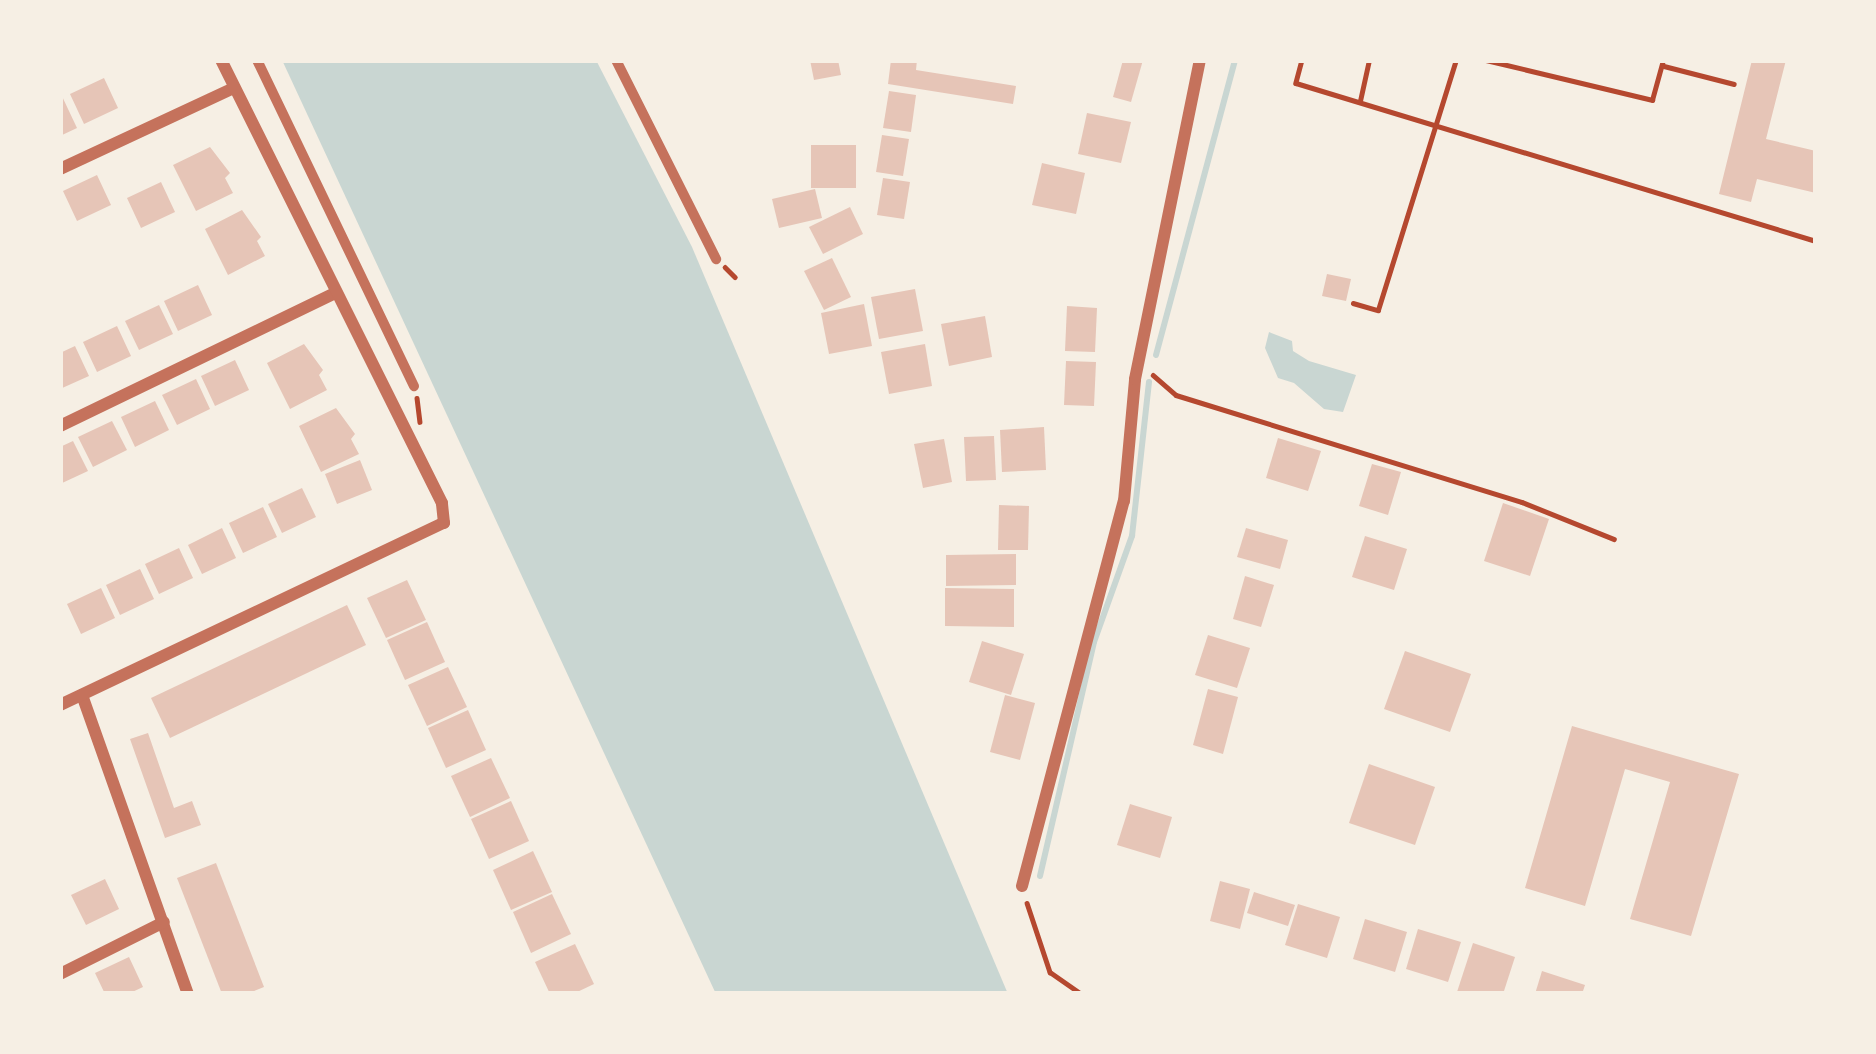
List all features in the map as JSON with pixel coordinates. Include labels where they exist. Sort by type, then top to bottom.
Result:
[{"type":"street","points":[[60,705],[444,523],[442,503],[221,60]]},
{"type":"street","points":[[257,60],[414,386]]},
{"type":"street","points":[[616,60],[716,259]]},
{"type":"street","points":[[1022,886],[1084,637],[1113,550],[1139,362],[1200,60]]},
{"type":"street","points":[[60,169],[234,88]]},
{"type":"street","points":[[60,426],[335,293]]},
{"type":"street","points":[[82,695],[188,994]]},
{"type":"street","points":[[60,974],[164,922]]},
{"type":"path","points":[[1302,60],[1296,83],[1816,241]]},
{"type":"path","points":[[1360,103],[1369,60]]},
{"type":"path","points":[[1353,303],[1378,310],[1456,60]]},
{"type":"path","points":[[1486,60],[1652,100],[1662,63],[1734,84]]},
{"type":"path","points":[[1139,362],[1176,395],[1522,502],[1614,539]]},
{"type":"path","points":[[1022,886],[1051,972],[1081,994]]},
{"type":"shaded area","points":[[282,60],[596,60],[692,247],[1008,994],[716,994]]},
{"type":"shaded area","points":[[1269,332],[1292,341],[1293,351],[1309,361],[1356,375],[1343,412],[1324,409],[1294,383],[1278,378],[1265,348]]},
{"type":"building","points":[[810,60],[838,60],[841,75],[814,80]]},
{"type":"building","points":[[891,60],[917,60],[916,70],[1016,86],[1013,104],[888,84]]},
{"type":"building","points":[[1123,60],[1143,60],[1131,102],[1113,97]]},
{"type":"building","points":[[1752,60],[1786,60],[1766,139],[1816,151],[1816,193],[1757,179],[1751,202],[1719,194]]},
{"type":"building","points":[[104,78],[118,108],[84,124],[70,94]]},
{"type":"building","points":[[889,91],[916,95],[911,132],[883,128]]},
{"type":"building","points":[[60,92],[77,128],[60,136]]},
{"type":"building","points":[[1087,113],[1131,122],[1121,163],[1078,154]]},
{"type":"building","points":[[882,135],[909,139],[903,176],[876,172]]},
{"type":"building","points":[[811,145],[856,145],[856,188],[811,188]]},
{"type":"building","points":[[210,147],[230,173],[225,178],[233,193],[196,211],[173,165]]},
{"type":"building","points":[[1042,163],[1085,173],[1076,214],[1032,205]]},
{"type":"building","points":[[97,175],[111,205],[77,221],[63,191]]},
{"type":"building","points":[[883,178],[910,182],[904,219],[877,215]]},
{"type":"building","points":[[161,182],[175,212],[141,228],[127,198]]},
{"type":"building","points":[[815,189],[822,218],[779,228],[772,199]]},
{"type":"building","points":[[850,207],[863,234],[823,254],[809,227]]},
{"type":"building","points":[[242,210],[261,237],[257,241],[265,256],[228,275],[205,229]]},
{"type":"building","points":[[832,258],[851,297],[824,310],[804,271]]},
{"type":"building","points":[[1327,274],[1351,279],[1346,301],[1322,296]]},
{"type":"building","points":[[198,285],[212,315],[178,331],[164,301]]},
{"type":"building","points":[[915,289],[923,331],[879,339],[871,297]]},
{"type":"building","points":[[864,304],[872,346],[829,354],[821,313]]},
{"type":"building","points":[[159,305],[173,334],[139,350],[125,321]]},
{"type":"building","points":[[1067,306],[1097,308],[1095,352],[1065,351]]},
{"type":"building","points":[[985,316],[992,357],[949,366],[941,324]]},
{"type":"building","points":[[117,326],[131,356],[97,372],[83,342]]},
{"type":"building","points":[[304,344],[323,370],[319,375],[327,390],[290,409],[267,363]]},
{"type":"building","points":[[925,344],[932,386],[889,394],[881,352]]},
{"type":"building","points":[[75,346],[89,376],[60,389],[60,353]]},
{"type":"building","points":[[235,360],[249,390],[215,406],[201,376]]},
{"type":"building","points":[[1066,361],[1096,362],[1094,406],[1064,405]]},
{"type":"building","points":[[196,379],[210,409],[177,425],[162,395]]},
{"type":"building","points":[[155,401],[169,430],[135,447],[121,417]]},
{"type":"building","points":[[336,408],[355,434],[351,439],[359,454],[321,472],[299,426]]},
{"type":"building","points":[[112,421],[127,450],[93,467],[78,437]]},
{"type":"building","points":[[1044,427],[1046,470],[1002,472],[1000,430]]},
{"type":"building","points":[[994,436],[996,480],[966,481],[964,437]]},
{"type":"building","points":[[1278,438],[1321,451],[1308,491],[1266,478]]},
{"type":"building","points":[[944,439],[952,482],[923,488],[914,444]]},
{"type":"building","points":[[73,441],[88,471],[60,484],[60,447]]},
{"type":"building","points":[[360,460],[372,490],[337,504],[325,474]]},
{"type":"building","points":[[1372,464],[1401,472],[1388,515],[1359,506]]},
{"type":"building","points":[[302,488],[316,517],[282,533],[268,504]]},
{"type":"building","points":[[1503,503],[1549,519],[1530,576],[1484,561]]},
{"type":"building","points":[[999,505],[1029,506],[1028,550],[998,550]]},
{"type":"building","points":[[263,507],[277,537],[243,553],[229,523]]},
{"type":"building","points":[[222,528],[236,558],[202,574],[188,545]]},
{"type":"building","points":[[1246,528],[1288,540],[1280,569],[1237,557]]},
{"type":"building","points":[[1365,536],[1407,549],[1394,590],[1352,577]]},
{"type":"building","points":[[179,548],[193,578],[159,594],[145,564]]},
{"type":"building","points":[[1016,554],[1016,585],[946,586],[946,555]]},
{"type":"building","points":[[140,569],[154,599],[120,615],[106,585]]},
{"type":"building","points":[[1245,576],[1274,585],[1261,627],[1233,619]]},
{"type":"building","points":[[407,580],[426,620],[386,638],[367,598]]},
{"type":"building","points":[[101,588],[115,618],[81,634],[67,604]]},
{"type":"building","points":[[945,588],[1014,589],[1014,627],[945,626]]},
{"type":"building","points":[[347,605],[366,645],[170,738],[151,698]]},
{"type":"building","points":[[427,622],[445,662],[405,680],[387,640]]},
{"type":"building","points":[[1208,635],[1250,648],[1237,688],[1195,675]]},
{"type":"building","points":[[982,641],[1024,654],[1011,695],[969,682]]},
{"type":"building","points":[[1405,651],[1471,674],[1450,732],[1384,709]]},
{"type":"building","points":[[448,667],[467,707],[427,726],[408,685]]},
{"type":"building","points":[[1208,689],[1238,697],[1223,754],[1193,745]]},
{"type":"building","points":[[1005,695],[1035,703],[1020,760],[990,752]]},
{"type":"building","points":[[468,710],[486,750],[446,768],[428,728]]},
{"type":"building","points":[[1572,726],[1739,774],[1691,936],[1630,919],[1670,782],[1625,769],[1585,906],[1525,888]]},
{"type":"building","points":[[148,733],[174,808],[192,801],[201,825],[165,838],[130,739]]},
{"type":"building","points":[[491,758],[510,798],[470,817],[451,776]]},
{"type":"building","points":[[1369,764],[1435,787],[1415,845],[1349,823]]},
{"type":"building","points":[[511,801],[529,841],[489,859],[471,819]]},
{"type":"building","points":[[1130,804],[1172,817],[1160,858],[1117,845]]},
{"type":"building","points":[[533,851],[552,892],[511,910],[493,870]]},
{"type":"building","points":[[216,863],[264,987],[247,994],[222,994],[177,878]]},
{"type":"building","points":[[105,879],[119,909],[86,925],[71,895]]},
{"type":"building","points":[[1220,881],[1250,889],[1240,929],[1210,921]]},
{"type":"building","points":[[1254,892],[1295,905],[1288,926],[1247,913]]},
{"type":"building","points":[[552,894],[571,934],[531,953],[513,912]]},
{"type":"building","points":[[1298,904],[1340,917],[1327,958],[1285,945]]},
{"type":"building","points":[[1365,919],[1407,932],[1395,972],[1353,959]]},
{"type":"building","points":[[1418,929],[1461,942],[1448,982],[1406,969]]},
{"type":"building","points":[[1473,943],[1515,957],[1503,994],[1457,992]]},
{"type":"building","points":[[575,944],[594,984],[573,994],[550,994],[535,962]]},
{"type":"building","points":[[129,957],[143,987],[128,994],[105,994],[95,973]]},
{"type":"building","points":[[1542,971],[1585,985],[1582,994],[1535,994]]},
{"type":"waterway","points":[[1156,355],[1235,60]]},
{"type":"waterway","points":[[1040,876],[1094,642],[1132,536],[1149,382]]}]
